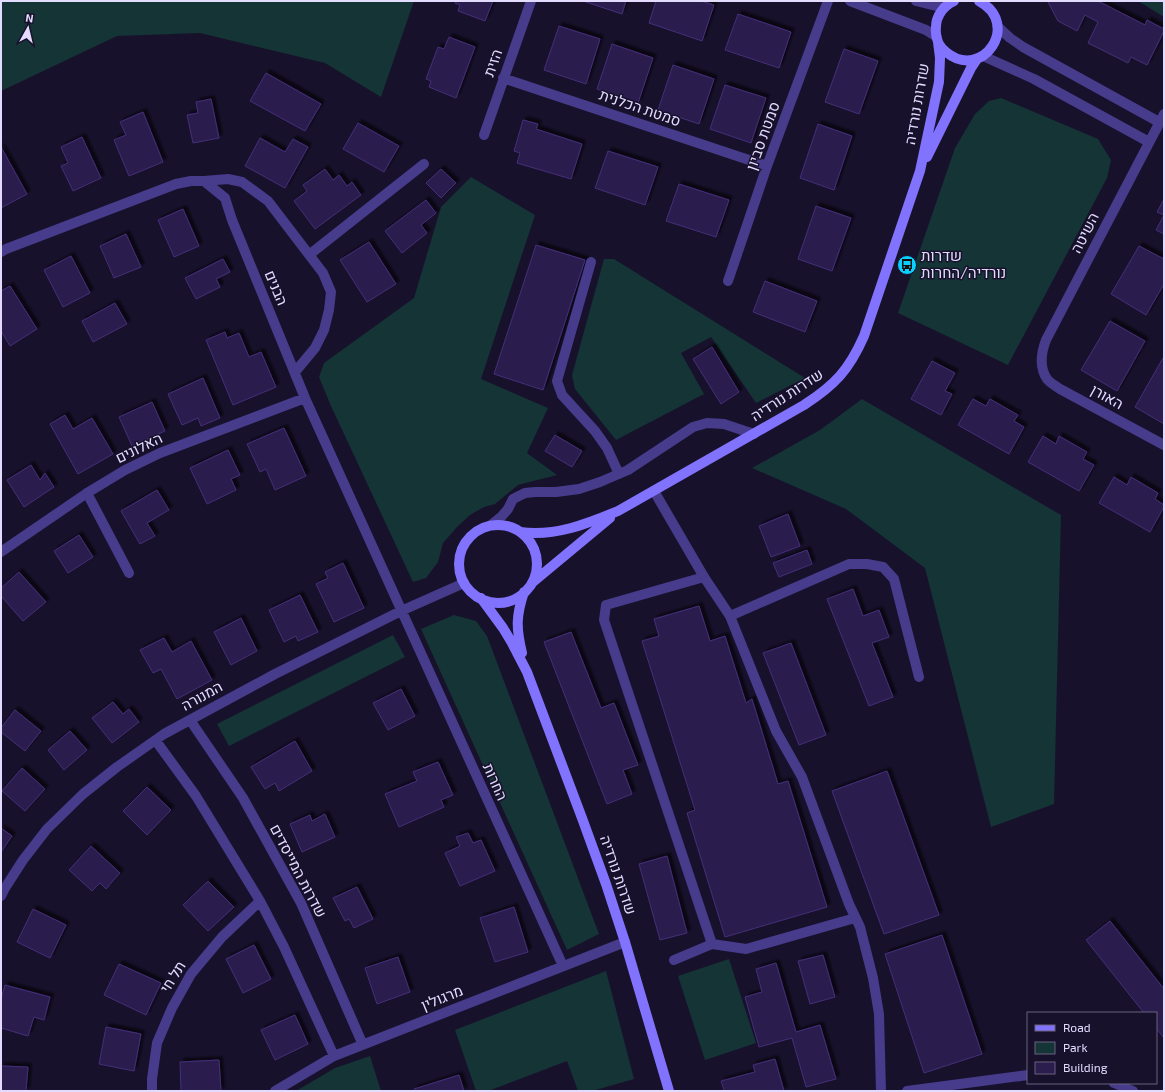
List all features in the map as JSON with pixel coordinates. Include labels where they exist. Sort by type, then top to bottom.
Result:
[{"type":"street","name":"הזית","points":[[484,135],[531,1]]},
{"type":"street","name":"סמטת סביון","points":[[728,281],[767,166],[828,1]]},
{"type":"street","points":[[850,1],[926,30],[937,40],[943,50],[955,58],[968,61],[980,57],[1034,79],[1149,142]]},
{"type":"street","points":[[916,1],[950,3]]},
{"type":"street","points":[[979,1],[986,5],[992,12],[998,26],[1010,38],[1023,47],[1162,118]]},
{"type":"street","points":[[992,12],[994,1]]},
{"type":"street","name":"שדרות נורדיה","points":[[520,532],[543,534],[565,530],[595,521],[618,511],[822,394],[843,373],[856,355],[864,336],[920,171],[939,82],[940,58],[935,33],[936,23],[939,15],[950,3]]},
{"type":"street","name":"שדרות נורדיה","points":[[920,171],[971,68],[980,57],[992,48],[996,40],[998,26]]},
{"type":"street","name":"סמטת הכלנית","points":[[503,78],[767,166]]},
{"type":"street","name":"השיטה","points":[[1042,368],[1042,352],[1046,340],[1162,118]]},
{"type":"street","points":[[309,255],[424,164]]},
{"type":"street","points":[[1,252],[176,184],[191,181],[228,179],[242,182],[268,201],[323,273],[331,292],[329,310],[324,330],[315,348],[295,372]]},
{"type":"street","name":"הבנים","points":[[204,181],[225,198],[232,220],[305,398],[401,611]]},
{"type":"street","points":[[592,262],[557,380],[562,395],[607,448],[619,474]]},
{"type":"street","name":"האורן","points":[[1042,368],[1048,380],[1060,389],[1164,446]]},
{"type":"street","name":"האלונים","points":[[1,552],[87,493],[125,470],[160,453],[305,398]]},
{"type":"street","points":[[491,525],[503,525],[515,528],[525,535],[532,545],[537,557],[537,570],[532,582],[524,592],[513,599],[503,602],[491,602],[481,598],[471,591],[464,583],[460,571],[460,559],[463,547],[470,537],[491,525],[502,516],[508,509],[513,499],[524,493],[556,492],[579,489],[600,482],[628,470],[693,427],[707,422],[724,424],[754,434]]},
{"type":"street","points":[[654,491],[704,577],[730,616],[776,731],[802,777],[860,927],[873,978],[879,1014],[881,1091]]},
{"type":"street","points":[[87,493],[128,573]]},
{"type":"street","name":"שדרות נורדיה","points":[[532,582],[618,511]]},
{"type":"street","points":[[730,616],[849,564],[867,564],[883,567],[894,579],[919,677]]},
{"type":"street","points":[[704,577],[606,604],[604,620],[712,944]]},
{"type":"street","name":"המנורה","points":[[1,896],[23,860],[47,829],[88,790],[117,767],[164,734],[274,674],[401,611],[464,583]]},
{"type":"street","name":"שדרות נורדיה","points":[[524,592],[519,606],[517,623],[518,638],[527,672],[582,818],[625,942],[669,1091]]},
{"type":"street","name":"שדרות נורדיה","points":[[481,598],[512,642],[527,672]]},
{"type":"street","name":"החרות","points":[[401,611],[562,966]]},
{"type":"street","name":"שדרות המייסדים","points":[[190,720],[243,798],[298,897],[363,1045]]},
{"type":"street","points":[[156,741],[196,796],[260,901],[284,947],[334,1056]]},
{"type":"street","name":"תל חי","points":[[152,1091],[152,1079],[157,1043],[172,1008],[187,980],[222,937],[260,901]]},
{"type":"street","points":[[674,960],[712,944],[746,949],[856,918]]},
{"type":"street","name":"מרגולין","points":[[275,1091],[334,1056],[625,942]]},
{"type":"street","points":[[907,1091],[1027,1075]]},
{"type":"street","points":[[1116,1084],[1133,1091]]},
{"type":"green space","points":[[1,1],[414,1],[381,97],[325,63],[200,33],[117,36],[1,91]]},
{"type":"green space","points":[[1138,1],[1164,1],[1164,17]]},
{"type":"green space","points":[[1001,98],[1098,139],[1111,160],[1107,178],[1008,365],[898,313],[955,148],[975,114],[989,101]]},
{"type":"green space","points":[[471,177],[535,215],[481,379],[548,408],[527,453],[557,475],[518,485],[495,504],[484,507],[470,515],[443,543],[438,562],[426,578],[413,582],[319,377],[324,363],[414,298],[441,207]]},
{"type":"green space","points":[[604,259],[614,259],[805,378],[756,403],[711,337],[681,353],[704,394],[616,440],[575,389],[572,375]]},
{"type":"green space","points":[[862,399],[1061,515],[1054,804],[991,827],[925,568],[846,509],[752,468],[820,430]]},
{"type":"green space","points":[[454,615],[476,621],[487,636],[599,934],[567,950],[421,629]]},
{"type":"green space","points":[[393,635],[405,657],[229,746],[217,724]]},
{"type":"green space","points":[[729,959],[756,1043],[705,1060],[678,976]]},
{"type":"green space","points":[[606,971],[634,1079],[592,1091],[578,1091],[567,1061],[488,1091],[476,1091],[455,1030]]},
{"type":"green space","points":[[370,1056],[381,1091],[296,1091],[335,1068]]},
{"type":"building","points":[[455,1],[493,1],[485,21],[458,11],[460,5],[455,3]]},
{"type":"building","points":[[583,1],[626,1],[622,14]]},
{"type":"building","points":[[656,1],[701,1],[714,5],[702,41],[649,23]]},
{"type":"building","points":[[1048,1],[1098,1],[1145,25],[1147,20],[1164,29],[1164,31],[1147,65],[1131,57],[1128,63],[1088,43],[1098,22],[1085,15],[1077,31],[1058,21]]},
{"type":"building","points":[[738,14],[791,32],[779,68],[725,50]]},
{"type":"building","points":[[559,26],[600,39],[586,84],[544,70]]},
{"type":"building","points":[[449,37],[475,47],[456,98],[429,87],[431,81],[426,79],[438,47],[444,49]]},
{"type":"building","points":[[612,44],[653,58],[638,103],[597,89]]},
{"type":"building","points":[[844,49],[878,61],[859,114],[825,102]]},
{"type":"building","points":[[673,65],[714,79],[699,124],[658,110]]},
{"type":"building","points":[[266,73],[321,104],[305,131],[250,101]]},
{"type":"building","points":[[725,85],[766,98],[751,143],[710,129]]},
{"type":"building","points":[[211,99],[219,138],[193,143],[187,115],[198,113],[196,102]]},
{"type":"building","points":[[143,112],[163,162],[129,176],[114,140],[126,135],[120,122]]},
{"type":"building","points":[[523,120],[538,124],[536,129],[582,144],[571,179],[517,163],[520,153],[514,151]]},
{"type":"building","points":[[358,123],[399,146],[384,172],[343,149]]},
{"type":"building","points":[[818,124],[852,136],[834,190],[800,178]]},
{"type":"building","points":[[82,137],[101,178],[73,191],[61,166],[68,163],[61,147]]},
{"type":"building","points":[[260,138],[285,152],[293,139],[308,147],[285,188],[245,166]]},
{"type":"building","points":[[1,147],[27,194],[1,208]]},
{"type":"building","points":[[608,151],[658,167],[645,205],[595,188]]},
{"type":"building","points":[[325,169],[333,180],[339,175],[347,186],[352,182],[361,195],[315,229],[294,201],[307,191],[303,185]]},
{"type":"building","points":[[441,169],[456,183],[441,198],[426,183]]},
{"type":"building","points":[[679,184],[729,200],[716,237],[666,221]]},
{"type":"building","points":[[1164,199],[1164,215],[1157,212]]},
{"type":"building","points":[[426,200],[436,213],[421,225],[427,233],[402,253],[385,231]]},
{"type":"building","points":[[816,206],[851,218],[832,271],[798,259]]},
{"type":"building","points":[[183,209],[199,246],[174,257],[158,220]]},
{"type":"building","points":[[1164,215],[1164,234],[1156,230]]},
{"type":"building","points":[[126,234],[141,267],[114,278],[100,246]]},
{"type":"building","points":[[369,242],[396,284],[367,302],[340,260]]},
{"type":"building","points":[[536,245],[585,260],[543,390],[494,374]]},
{"type":"building","points":[[1139,246],[1164,259],[1164,284],[1146,315],[1111,294]]},
{"type":"building","points":[[71,256],[90,293],[63,307],[44,270]]},
{"type":"building","points":[[223,259],[230,272],[216,279],[220,287],[196,299],[185,278]]},
{"type":"building","points":[[765,281],[817,301],[805,332],[753,312]]},
{"type":"building","points":[[10,286],[37,329],[10,346],[1,331],[1,291]]},
{"type":"building","points":[[115,303],[127,324],[93,342],[82,321]]},
{"type":"building","points":[[1110,321],[1145,341],[1117,391],[1081,370]]},
{"type":"building","points":[[225,332],[227,338],[239,333],[249,357],[261,352],[276,387],[233,405],[206,340]]},
{"type":"building","points":[[712,347],[739,392],[721,404],[693,359]]},
{"type":"building","points":[[1163,358],[1164,359],[1164,424],[1135,407]]},
{"type":"building","points":[[932,361],[955,373],[945,391],[952,394],[941,415],[911,399]]},
{"type":"building","points":[[203,378],[220,418],[201,426],[198,418],[182,425],[168,394]]},
{"type":"building","points":[[973,399],[986,406],[990,399],[1018,415],[1014,421],[1024,427],[1009,454],[958,425]]},
{"type":"building","points":[[152,402],[165,431],[132,446],[119,417]]},
{"type":"building","points":[[65,415],[73,429],[92,418],[113,454],[78,474],[50,424]]},
{"type":"building","points":[[284,428],[306,476],[275,490],[266,469],[260,472],[247,444]]},
{"type":"building","points":[[555,435],[582,451],[572,467],[545,451]]},
{"type":"building","points":[[1043,436],[1056,444],[1059,436],[1087,452],[1083,459],[1094,465],[1079,491],[1028,462]]},
{"type":"building","points":[[228,450],[240,475],[231,479],[236,490],[207,504],[190,468]]},
{"type":"building","points":[[31,465],[40,480],[45,473],[54,487],[24,507],[7,480]]},
{"type":"building","points":[[1114,477],[1127,485],[1131,477],[1158,493],[1155,499],[1164,505],[1164,507],[1150,532],[1099,503]]},
{"type":"building","points":[[157,490],[169,510],[147,523],[155,536],[140,544],[121,511]]},
{"type":"building","points":[[788,514],[800,546],[771,557],[759,526]]},
{"type":"building","points":[[79,535],[93,557],[68,573],[54,551]]},
{"type":"building","points":[[807,550],[812,564],[779,577],[773,563]]},
{"type":"building","points":[[343,563],[364,608],[334,622],[316,584],[328,578],[325,572]]},
{"type":"building","points":[[19,572],[46,602],[23,621],[1,596],[1,588]]},
{"type":"building","points":[[853,589],[863,616],[879,610],[889,637],[872,643],[893,697],[869,706],[827,599]]},
{"type":"building","points":[[300,595],[318,632],[298,641],[296,636],[284,642],[269,610]]},
{"type":"building","points":[[699,606],[710,641],[725,636],[746,703],[752,699],[778,784],[788,781],[827,907],[725,937],[687,813],[695,810],[642,641],[659,636],[654,619]]},
{"type":"building","points":[[241,618],[257,651],[231,665],[214,632]]},
{"type":"building","points":[[571,632],[601,708],[614,703],[638,765],[623,770],[632,794],[607,804],[544,642]]},
{"type":"building","points":[[164,638],[172,652],[191,641],[212,680],[177,699],[161,669],[153,673],[140,650]]},
{"type":"building","points":[[791,643],[826,735],[799,745],[763,653]]},
{"type":"building","points":[[401,689],[415,716],[388,730],[373,703]]},
{"type":"building","points":[[113,702],[123,714],[129,709],[139,722],[112,743],[92,718]]},
{"type":"building","points":[[15,710],[41,731],[25,751],[1,732],[1,728]]},
{"type":"building","points":[[70,731],[87,750],[64,770],[48,750]]},
{"type":"building","points":[[295,741],[312,771],[279,791],[275,783],[265,789],[251,767]]},
{"type":"building","points":[[438,762],[453,795],[441,800],[444,807],[399,827],[385,794],[417,781],[413,772]]},
{"type":"building","points":[[22,768],[45,789],[25,811],[2,791]]},
{"type":"building","points":[[887,771],[939,915],[884,934],[832,791]]},
{"type":"building","points":[[147,787],[171,810],[147,835],[123,811]]},
{"type":"building","points":[[325,814],[335,837],[302,852],[290,824],[310,815],[312,821]]},
{"type":"building","points":[[1,828],[12,836],[1,852]]},
{"type":"building","points":[[468,833],[473,843],[481,840],[495,871],[460,886],[445,853],[460,846],[456,837]]},
{"type":"building","points":[[91,846],[120,873],[106,889],[100,883],[92,891],[69,870]]},
{"type":"building","points":[[667,856],[687,933],[660,940],[639,864]]},
{"type":"building","points":[[208,881],[234,907],[208,931],[183,905]]},
{"type":"building","points":[[357,887],[373,919],[354,928],[349,919],[345,921],[333,898]]},
{"type":"building","points":[[514,907],[528,952],[495,962],[480,918]]},
{"type":"building","points":[[33,909],[66,925],[50,958],[17,942]]},
{"type":"building","points":[[1110,921],[1164,989],[1164,1038],[1157,1029],[1157,1012],[1143,1012],[1086,940]]},
{"type":"building","points":[[942,935],[982,1054],[924,1073],[885,954]]},
{"type":"building","points":[[254,945],[271,979],[243,993],[226,959]]},
{"type":"building","points":[[823,955],[835,997],[810,1004],[798,961]]},
{"type":"building","points":[[398,957],[410,992],[377,1004],[365,968]]},
{"type":"building","points":[[776,963],[796,1032],[820,1025],[836,1079],[806,1087],[792,1038],[759,1047],[745,997],[762,992],[756,969]]},
{"type":"building","points":[[119,964],[161,983],[146,1015],[104,995]]},
{"type":"building","points":[[5,985],[50,997],[44,1020],[34,1017],[28,1036],[1,1028],[1,999]]},
{"type":"building","points":[[295,1015],[308,1044],[275,1060],[261,1030]]},
{"type":"building","points":[[106,1027],[141,1034],[134,1071],[99,1064]]},
{"type":"building","points":[[775,1059],[784,1091],[720,1091],[724,1090],[721,1081],[755,1072],[753,1065]]},
{"type":"building","points":[[219,1060],[221,1091],[181,1091],[180,1062]]},
{"type":"building","points":[[1,1066],[28,1067],[26,1091],[1,1091]]},
{"type":"building","points":[[459,1075],[464,1091],[415,1091],[414,1089]]},
{"type":"place","name":"שדרות נורדיה/החרות","points":[[907,265]]}]
